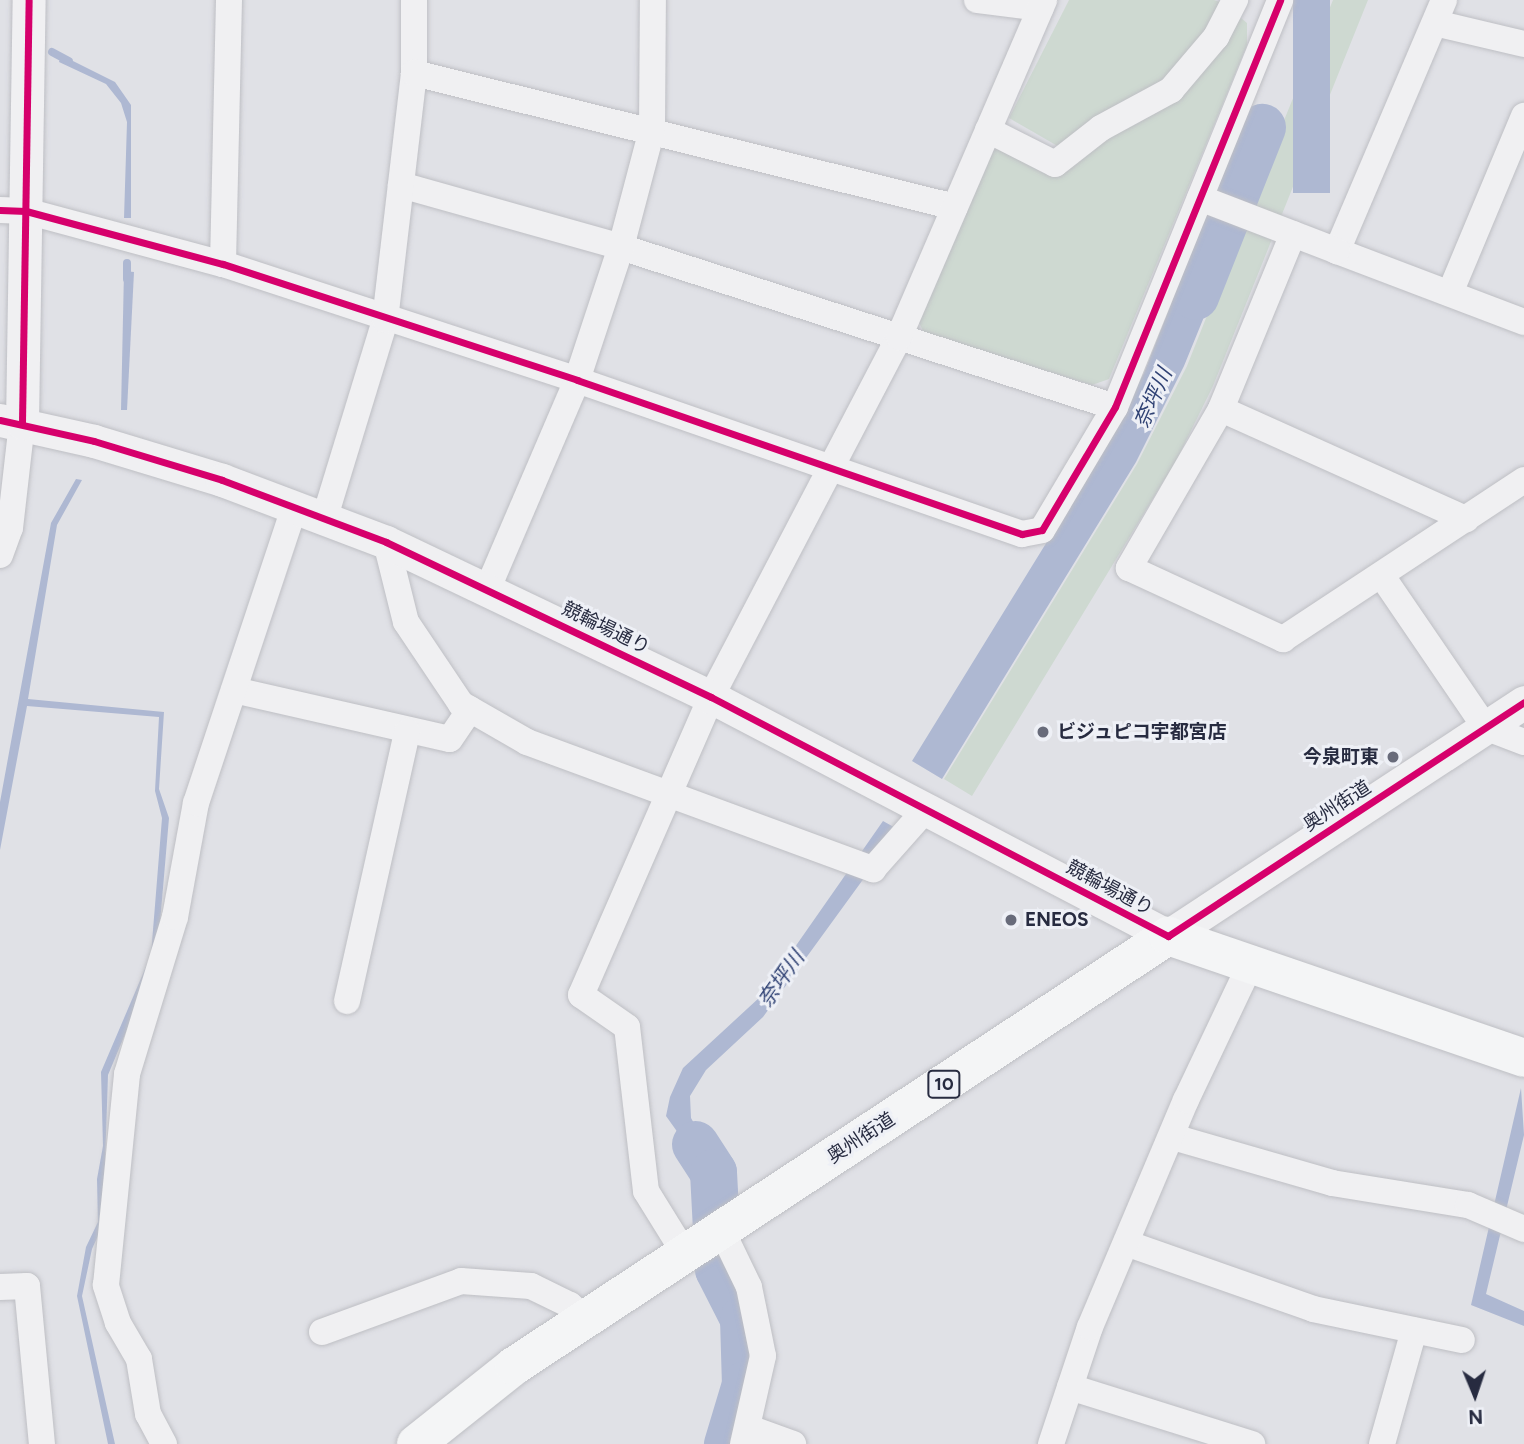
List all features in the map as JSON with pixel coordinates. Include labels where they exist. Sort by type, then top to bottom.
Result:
[{"type":"main road","name":"競輪場通り","points":[[1168,936],[1516,1048]]},
{"type":"main road","name":"奥州街道","points":[[416,1444],[472,1396],[585,1319],[1168,936]]},
{"type":"street","points":[[0,555],[10,528],[13,211],[29,0]]},
{"type":"street","points":[[223,264],[229,0]]},
{"type":"street","points":[[324,520],[385,320],[414,73],[414,0]]},
{"type":"street","points":[[488,588],[577,380],[621,247],[652,130],[653,0]]},
{"type":"street","points":[[686,1253],[646,1191],[627,1027],[580,995],[711,697],[899,337],[1042,4],[977,0]]},
{"type":"street","points":[[989,130],[1055,164],[1101,128],[1171,90],[1216,37],[1235,0]]},
{"type":"street","points":[[13,211],[223,264],[385,320],[577,380],[1022,534],[1042,530],[1115,407],[1278,6],[1241,0]]},
{"type":"street","points":[[1337,251],[1440,11],[1524,44]]},
{"type":"street","points":[[414,73],[955,207]]},
{"type":"street","points":[[1450,293],[1524,116]]},
{"type":"street","points":[[401,185],[621,247],[1115,407]]},
{"type":"street","points":[[1200,198],[1524,322]]},
{"type":"street","points":[[1293,234],[1221,409],[1129,568],[1283,639],[1524,480]]},
{"type":"street","points":[[1221,409],[1466,519]]},
{"type":"street","name":"競輪場通り","points":[[11,421],[158,460],[386,542],[488,588],[711,697],[1168,936]]},
{"type":"street","points":[[164,1444],[148,1414],[139,1359],[118,1323],[106,1285],[108,1232],[127,1074],[175,916],[196,803],[294,508]]},
{"type":"street","points":[[386,542],[406,622],[461,704],[527,742],[671,792],[873,869],[926,809]]},
{"type":"street","points":[[1382,576],[1485,727],[1524,741]]},
{"type":"street","points":[[234,690],[407,732],[450,739],[470,709]]},
{"type":"street","name":"奥州街道","points":[[1168,936],[1524,702]]},
{"type":"street","points":[[347,1001],[407,732]]},
{"type":"street","points":[[1051,1444],[1070,1387],[1126,1243],[1251,963]]},
{"type":"street","points":[[1173,1137],[1332,1183],[1468,1205],[1524,1229]]},
{"type":"street","points":[[720,1230],[749,1287],[763,1356],[746,1436],[793,1444]]},
{"type":"street","points":[[1126,1243],[1314,1309],[1462,1340]]},
{"type":"street","points":[[323,1332],[461,1280],[531,1286],[570,1305],[585,1319]]},
{"type":"street","points":[[0,1287],[27,1286],[42,1444]]},
{"type":"street","points":[[1382,1444],[1414,1330]]},
{"type":"street","points":[[1070,1387],[1252,1444]]},
{"type":"shaded area","points":[[1069,0],[1214,0],[1226,4],[1185,65],[1061,148],[1009,118]]},
{"type":"shaded area","points":[[1333,0],[1368,0],[1213,386],[1177,459],[972,796],[944,779],[1137,464],[1187,366],[1237,240],[1200,226],[1219,180],[1254,194]]},
{"type":"shaded area","points":[[1241,18],[1247,23],[1247,45],[1109,379],[1092,385],[924,333],[916,316],[992,145],[1055,174],[1176,95]]},
{"type":"water","points":[[1293,0],[1330,0],[1330,193],[1293,193]]},
{"type":"water","points":[[61,55],[115,82],[131,105],[131,218],[124,218],[127,122],[121,103],[106,84],[59,62]]},
{"type":"water","points":[[1201,228],[1235,241],[1184,366],[1136,462],[942,779],[912,761],[1109,441],[1144,373]]},
{"type":"water","points":[[124,271],[134,272],[127,410],[121,410]]},
{"type":"water","points":[[76,479],[82,480],[57,525],[28,699],[164,712],[159,789],[169,818],[157,958],[108,1075],[103,1225],[92,1249],[82,1296],[115,1444],[108,1444],[77,1296],[86,1247],[98,1222],[97,1179],[103,1146],[101,1072],[151,955],[162,818],[155,791],[159,717],[27,706],[0,850],[0,802],[51,523]]},
{"type":"water","points":[[883,821],[899,830],[763,1017],[706,1070],[690,1096],[691,1118],[721,1171],[721,1200],[707,1209],[706,1172],[666,1116],[670,1097],[683,1068],[760,997]]},
{"type":"water","points":[[1521,1088],[1524,1135],[1486,1294],[1524,1311],[1524,1326],[1471,1305]]},
{"type":"water","points":[[723,1255],[748,1312],[754,1343],[732,1444],[721,1444],[738,1391],[734,1317],[710,1263]]},
{"type":"waterway","points":[[52,52],[69,61]]},
{"type":"waterway","name":"奈坪川","points":[[1195,296],[1262,127]]},
{"type":"waterway","points":[[127,263],[127,279]]},
{"type":"waterway","points":[[695,1144],[713,1172],[718,1269],[743,1318],[745,1384],[727,1444]]},
{"type":"cycle path","points":[[22,423],[29,0]]},
{"type":"cycle path","points":[[0,210],[26,211],[223,264],[577,380],[1022,534],[1042,530],[1115,407],[1280,0]]},
{"type":"cycle path","points":[[0,420],[94,441],[222,480],[386,542],[711,697],[1168,936],[1524,702]]},
{"type":"place","name":"ビジュピコ宇都宮店","points":[[1043,732]]},
{"type":"place","name":"今泉町東","points":[[1393,757]]},
{"type":"place","name":"ENEOS","points":[[1011,920]]}]
